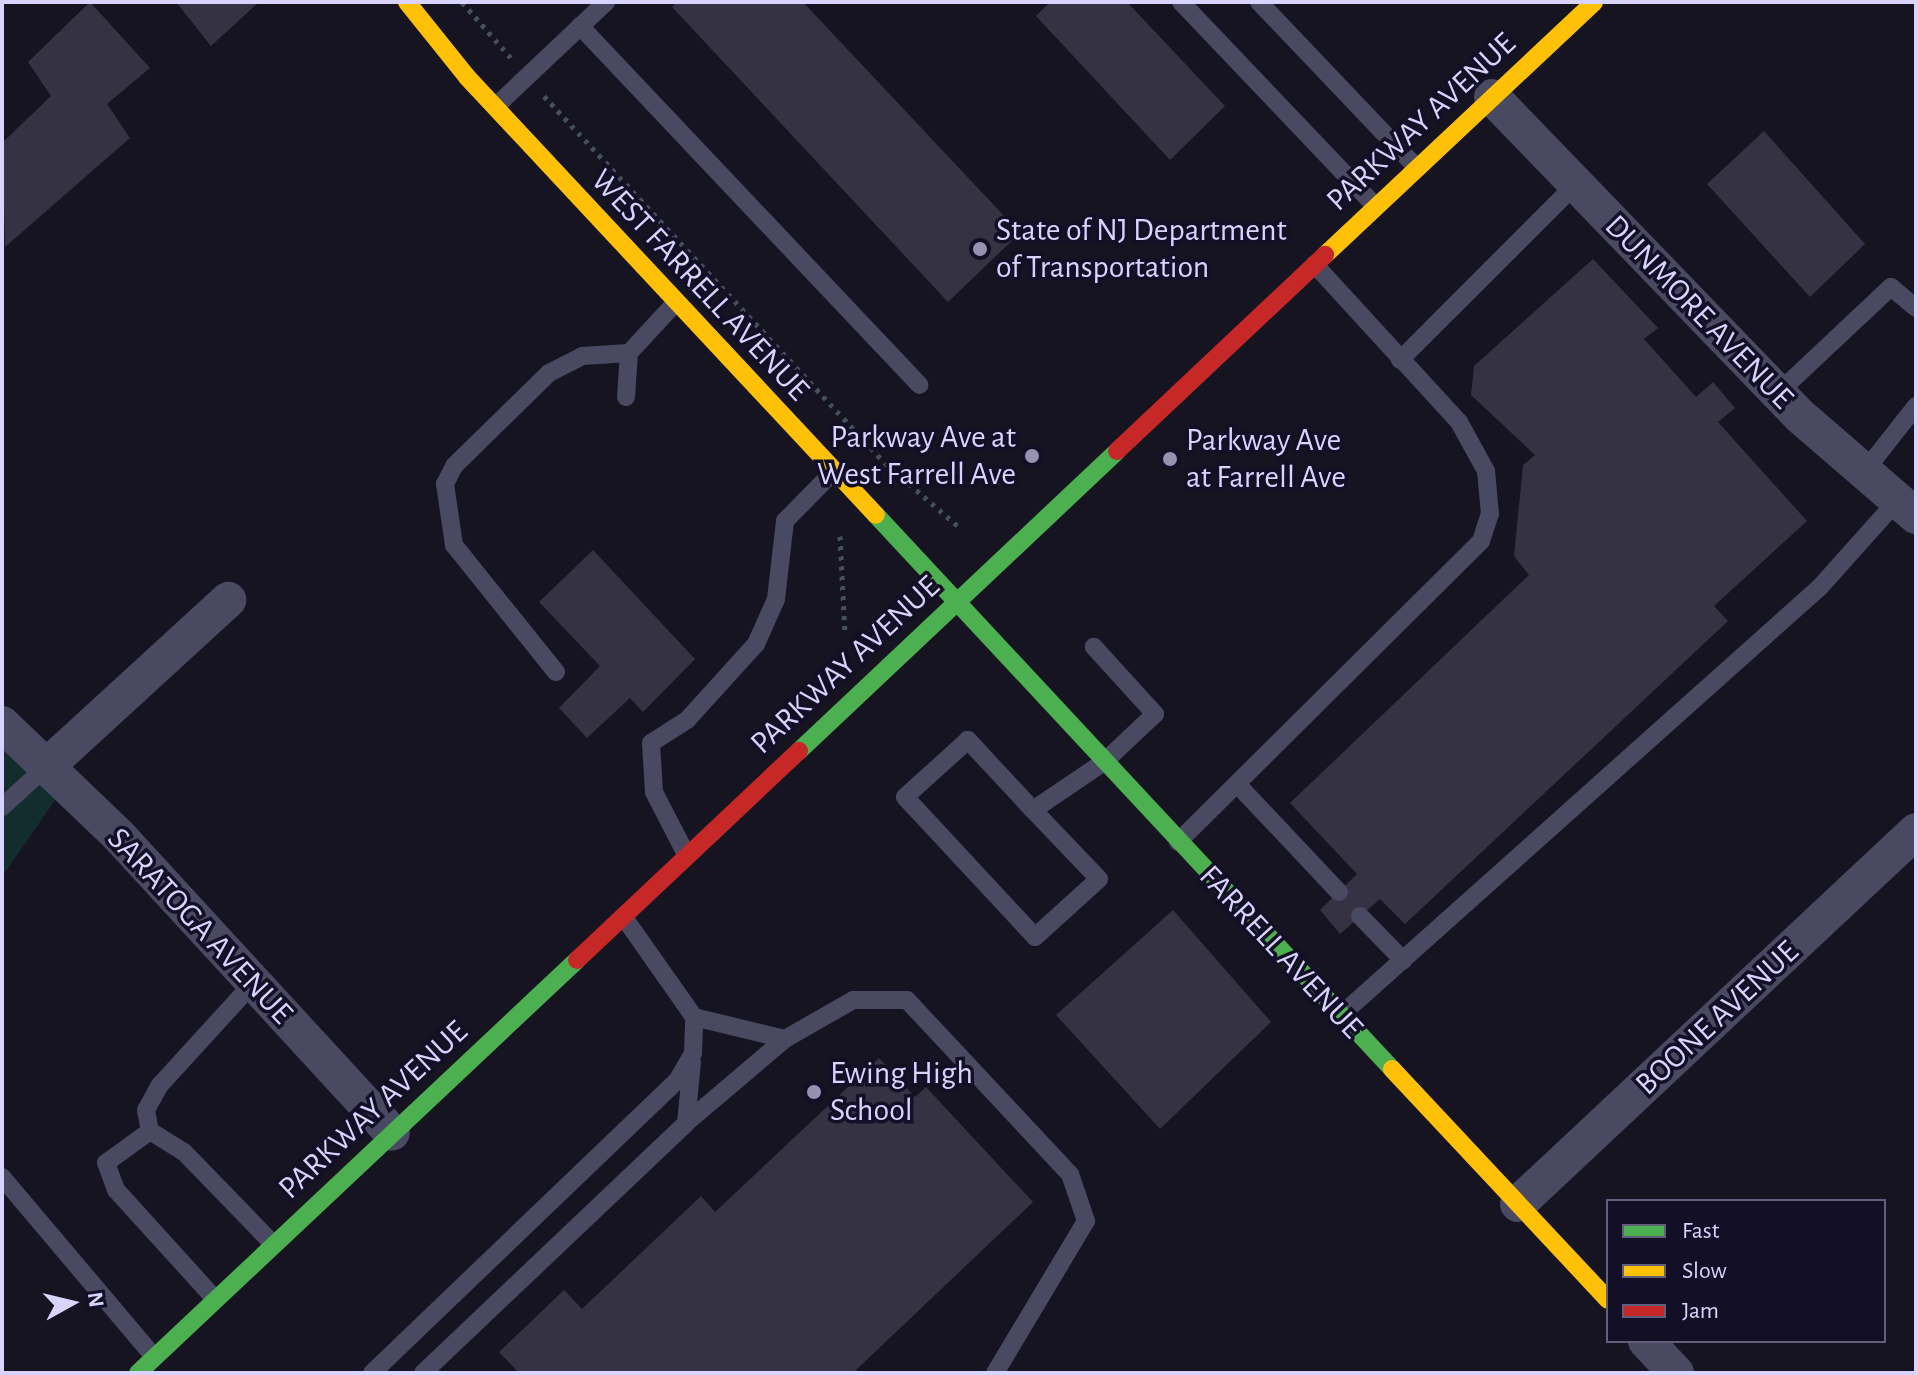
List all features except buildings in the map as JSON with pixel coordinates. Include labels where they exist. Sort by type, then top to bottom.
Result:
[{"type":"main road","name":"WEST FARRELL AVENUE","points":[[407,2],[495,107],[955,603]]},
{"type":"main road","name":"PARKWAY AVENUE","points":[[138,1373],[1374,205],[1594,2]]},
{"type":"main road","name":"FARRELL AVENUE","points":[[955,603],[1606,1298]]},
{"type":"street","name":"DUNMORE AVENUE","points":[[1492,97],[1778,393],[1906,508]]},
{"type":"street","points":[[47,766],[228,600]]},
{"type":"street","name":"SARATOGA AVENUE","points":[[2,724],[47,766],[392,1133]]},
{"type":"street","name":"BOONE AVENUE","points":[[1518,1204],[1916,831]]},
{"type":"street","points":[[1648,1343],[1676,1373]]},
{"type":"lane","points":[[495,107],[606,2]]},
{"type":"lane","points":[[1181,2],[1374,205]]},
{"type":"lane","points":[[1259,2],[1417,168]]},
{"type":"lane","points":[[580,26],[919,385]]},
{"type":"lane","points":[[1400,360],[1576,184]]},
{"type":"lane","points":[[1178,842],[1481,541],[1490,514],[1486,471],[1459,422],[1313,264]]},
{"type":"lane","points":[[1778,393],[1891,287],[1916,308]]},
{"type":"lane","points":[[626,397],[629,353],[676,302]]},
{"type":"lane","points":[[556,672],[454,545],[445,484],[454,466],[549,373],[582,356],[629,353]]},
{"type":"lane","points":[[1864,472],[1916,406]]},
{"type":"lane","points":[[687,856],[654,792],[649,765],[651,743],[687,720],[756,644],[776,599],[785,521],[833,472]]},
{"type":"lane","points":[[1341,1015],[1906,508]]},
{"type":"lane","points":[[1033,810],[1104,762],[1155,714],[1094,647]]},
{"type":"lane","points":[[968,740],[1033,810],[1099,879],[1035,937],[905,797],[968,740]]},
{"type":"lane","points":[[2,807],[47,766]]},
{"type":"lane","points":[[1238,785],[1339,892]]},
{"type":"lane","points":[[623,916],[694,1017],[686,1123]]},
{"type":"lane","points":[[1360,916],[1403,960]]},
{"type":"lane","points":[[253,983],[160,1085],[146,1110],[150,1131],[184,1152],[274,1245]]},
{"type":"lane","points":[[423,1373],[686,1123],[785,1039],[853,1000],[907,1000],[1070,1174],[1086,1221],[995,1373]]},
{"type":"lane","points":[[694,1017],[785,1039]]},
{"type":"lane","points":[[372,1373],[677,1081],[693,1053]]},
{"type":"lane","points":[[150,1131],[106,1163],[116,1190],[216,1299]]},
{"type":"lane","points":[[2,1177],[154,1357]]},
{"type":"path","points":[[462,2],[526,76],[886,464],[959,527]]},
{"type":"green space","points":[[2,722],[60,793],[2,877]]},
{"type":"traffic: fast","points":[[799,751],[1117,451]]},
{"type":"traffic: fast","points":[[876,515],[1392,1069]]},
{"type":"traffic: fast","points":[[138,1373],[577,960]]},
{"type":"traffic: slow","points":[[407,2],[467,77],[876,515]]},
{"type":"traffic: slow","points":[[1325,255],[1594,2]]},
{"type":"traffic: slow","points":[[1392,1069],[1606,1298]]},
{"type":"traffic: jam","points":[[1117,451],[1325,255]]},
{"type":"traffic: jam","points":[[577,960],[799,751]]},
{"type":"place","name":"State of NJ Department of Transportation","points":[[980,249]]},
{"type":"place","name":"Parkway Ave at West Farrell Ave","points":[[1032,456]]},
{"type":"place","name":"Parkway Ave at Farrell Ave","points":[[1170,459]]},
{"type":"place","name":"Ewing High School","points":[[814,1092]]}]
